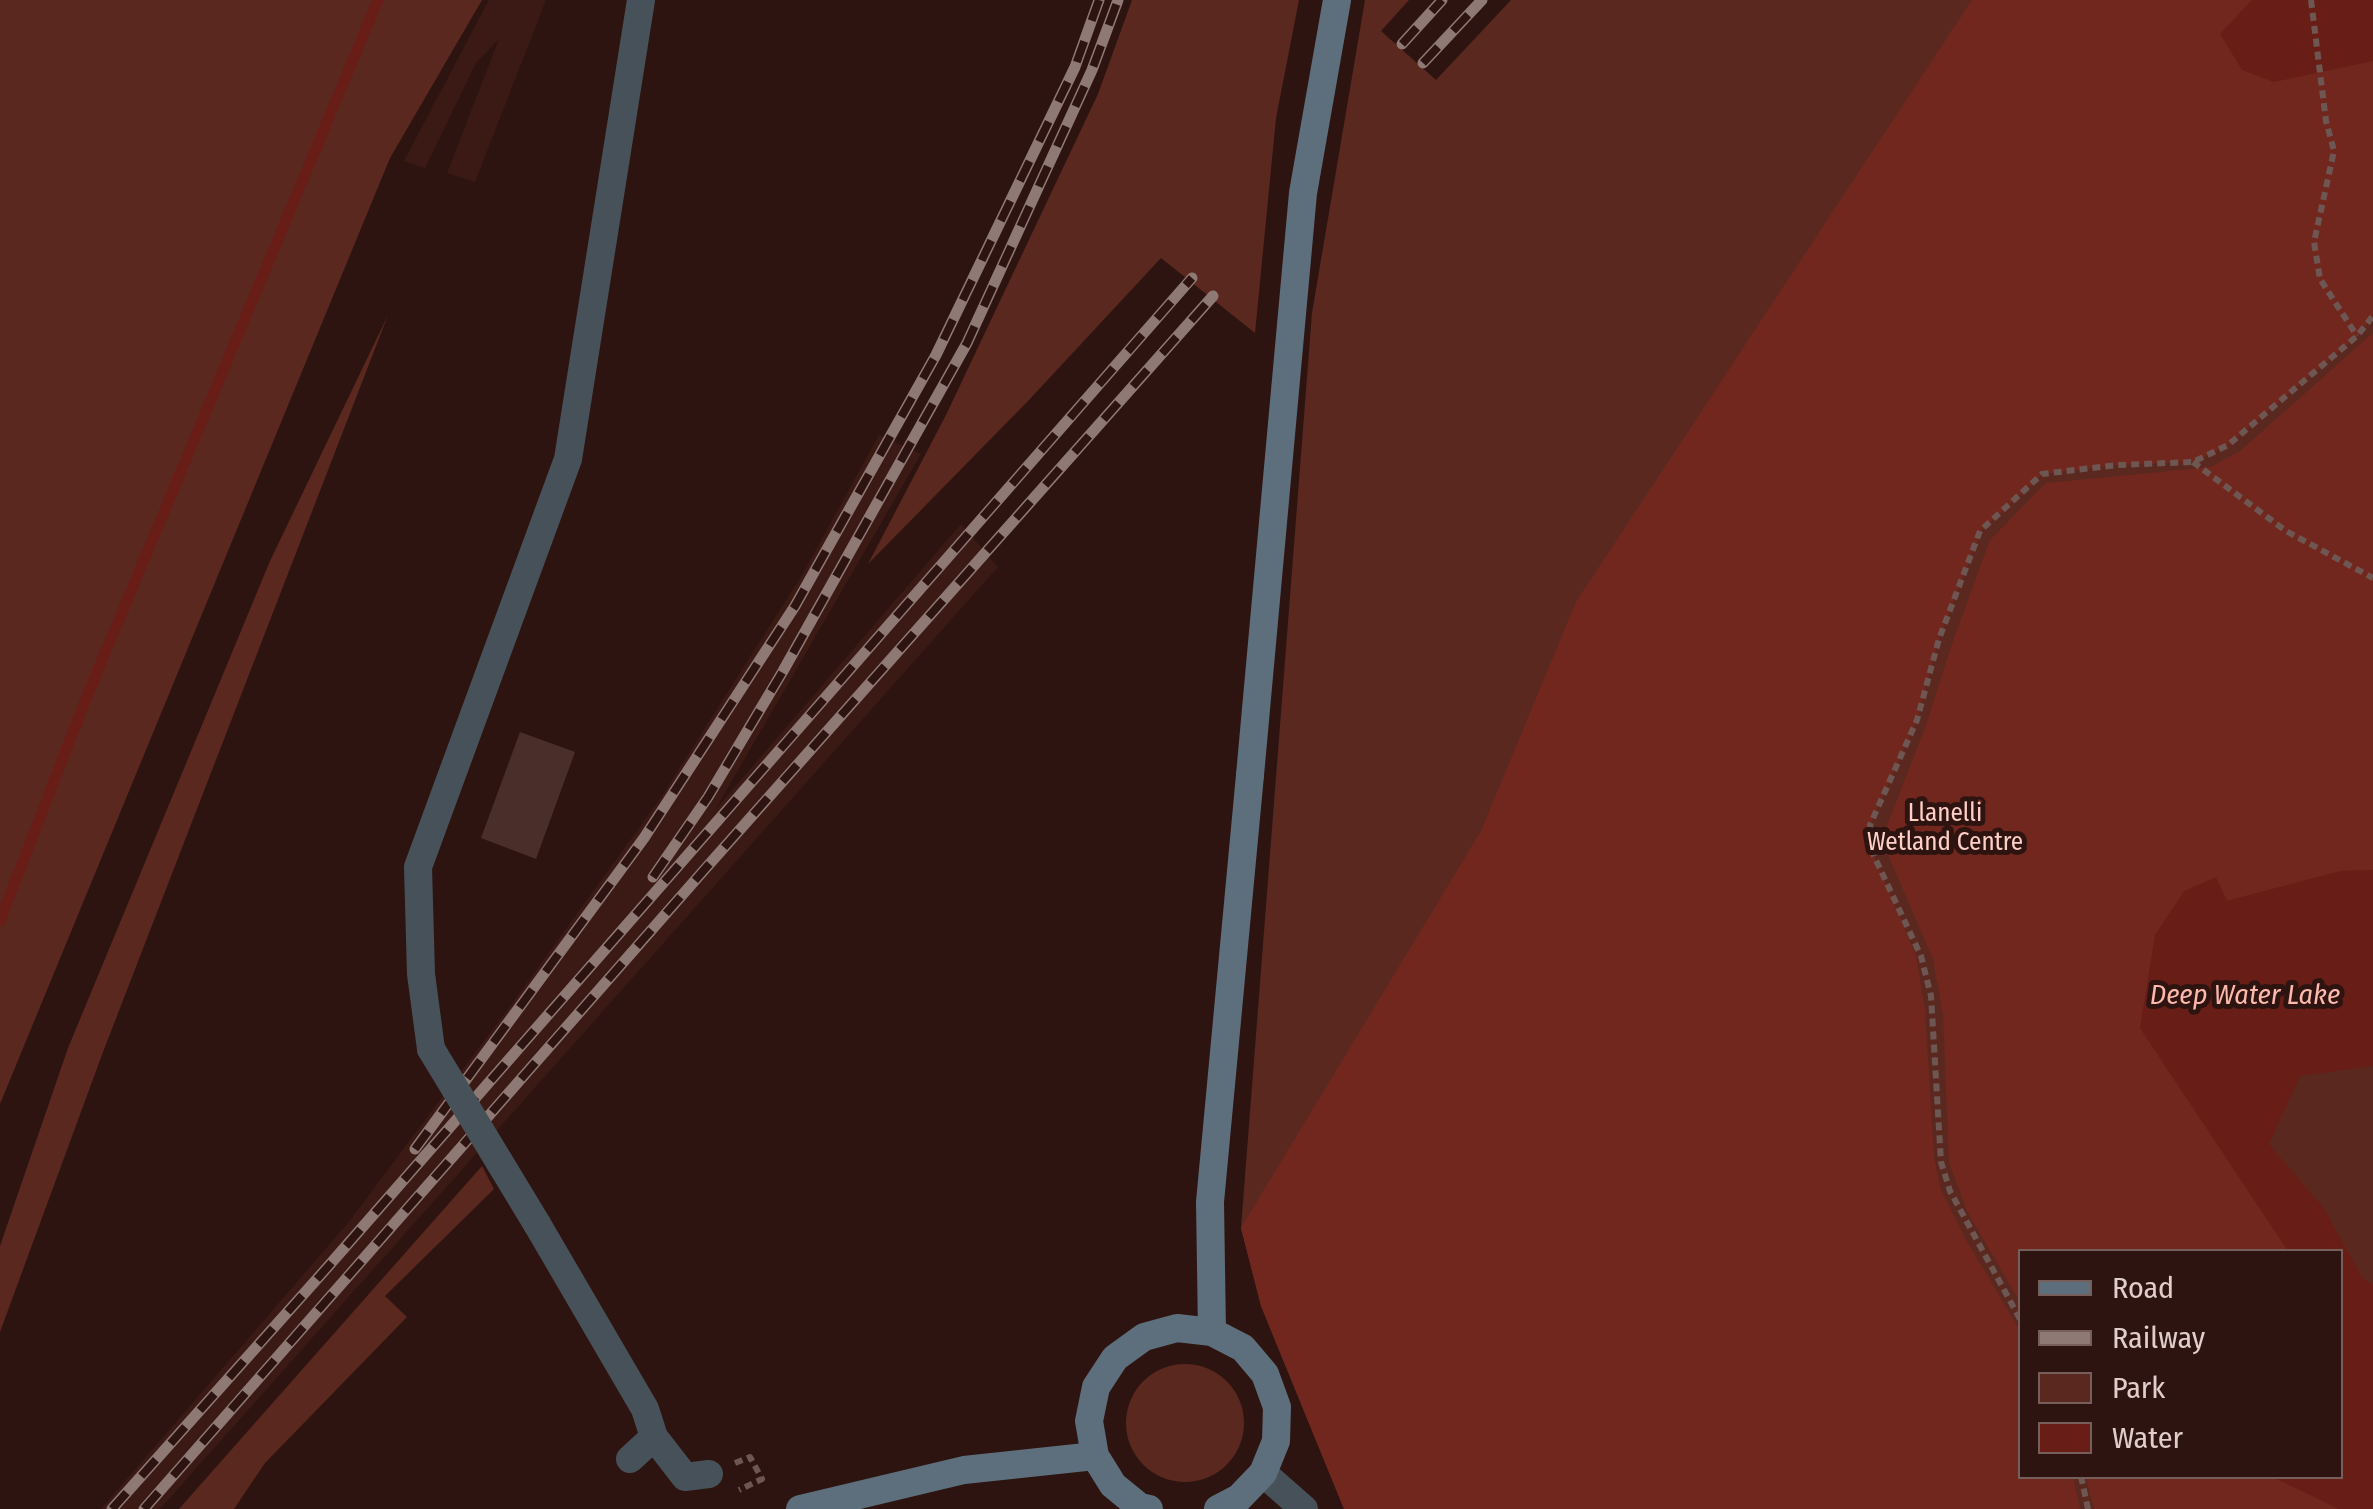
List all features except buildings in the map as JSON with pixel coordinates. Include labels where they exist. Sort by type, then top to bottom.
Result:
[{"type":"main road","points":[[1212,1332],[1210,1202],[1303,193],[1337,0]]},
{"type":"main road","points":[[1149,1509],[1113,1486],[1095,1456],[1089,1421],[1096,1387],[1115,1358],[1144,1337],[1177,1328],[1212,1332],[1242,1348],[1265,1374],[1277,1407],[1276,1441],[1263,1473],[1240,1498],[1218,1509]]},
{"type":"main road","points":[[800,1509],[964,1470],[1095,1456]]},
{"type":"street","points":[[641,0],[568,459],[418,867],[421,974],[432,1049],[645,1410],[654,1438],[685,1478],[710,1474]]},
{"type":"street","points":[[630,1458],[654,1438]]},
{"type":"street","points":[[1263,1473],[1304,1509]]},
{"type":"path","points":[[2311,0],[2326,122],[2334,151],[2314,242],[2320,279],[2357,336]]},
{"type":"path","points":[[2018,1315],[1950,1192],[1941,1162],[1932,996],[1921,956],[1874,856],[1870,825],[1917,720],[1939,639],[1980,531],[2042,474],[2116,465],[2192,462],[2228,445],[2357,336],[2373,316]]},
{"type":"path","points":[[2192,462],[2286,530],[2373,578]]},
{"type":"path","points":[[2082,1479],[2088,1509]]},
{"type":"shaded area","points":[[489,0],[546,0],[475,182],[447,173],[499,39],[476,63],[425,168],[404,161]]},
{"type":"shaded area","points":[[879,435],[921,454],[715,810],[961,524],[998,567],[160,1509],[101,1509],[348,1223],[511,1005],[660,799],[802,575]]},
{"type":"green space","points":[[0,0],[482,0],[390,158],[0,1104]]},
{"type":"green space","points":[[1132,0],[1299,0],[1276,118],[1255,333],[1161,258],[868,564],[946,415],[1098,94]]},
{"type":"green space","name":"Llanelli Wetland Centre","points":[[1365,0],[1409,0],[1381,31],[1436,80],[1511,0],[2373,0],[2373,1509],[1344,1509],[1261,1306],[1241,1228],[1312,313]]},
{"type":"green space","name":"Llanelli Wetland Centre","points":[[1972,0],[2252,0],[2221,34],[2373,61],[2373,316],[2357,336],[2228,445],[2193,462],[2117,465],[2043,474],[1981,531],[1939,639],[1917,720],[1870,825],[1874,856],[1916,956],[1925,1010],[1934,1157],[1941,1190],[2018,1328],[2018,1479],[2073,1479],[2080,1509],[1344,1509],[1261,1306],[1241,1228],[1481,831],[1576,602]]},
{"type":"green space","points":[[388,315],[103,1052],[0,1332],[0,1246],[68,1048],[270,561]]},
{"type":"green space","points":[[2373,333],[2373,870],[2341,871],[2226,901],[2140,1028],[2287,1249],[2018,1249],[2018,1299],[1967,1211],[1949,1162],[1943,1015],[1933,959],[1889,857],[1887,826],[1990,540],[2046,483],[2211,467],[2240,451]]},
{"type":"green space","points":[[482,1166],[494,1189],[385,1296],[407,1317],[265,1463],[234,1509],[179,1509]]},
{"type":"green space","points":[[1185,1364],[1208,1368],[1227,1381],[1240,1400],[1244,1423],[1240,1446],[1227,1465],[1208,1478],[1185,1482],[1162,1478],[1143,1465],[1130,1446],[1126,1423],[1130,1400],[1143,1381],[1162,1368]]},
{"type":"green space","points":[[2086,1479],[2277,1479],[2339,1509],[2094,1509]]},
{"type":"water","points":[[2252,0],[2373,0],[2373,61],[2274,82],[2242,70],[2220,34]]},
{"type":"water","name":"Deep Water Lake","points":[[2373,870],[2373,1066],[2300,1076],[2269,1144],[2323,1207],[2362,1277],[2373,1285],[2373,1509],[2339,1509],[2277,1479],[2343,1479],[2343,1249],[2287,1249],[2140,1028],[2155,935],[2184,891],[2216,877],[2227,901],[2341,871]]},
{"type":"waterway","points":[[0,921],[85,701],[378,0]]},
{"type":"railway","points":[[415,1149],[644,838],[795,606],[936,355],[1075,67],[1099,0]]},
{"type":"railway","points":[[653,877],[708,797],[783,671],[967,343],[1092,70],[1118,0]]},
{"type":"railway","points":[[1402,44],[1442,0]]},
{"type":"railway","points":[[1423,63],[1482,0]]},
{"type":"railway","points":[[112,1509],[1192,278]]},
{"type":"railway","points":[[144,1509],[1213,296]]}]
